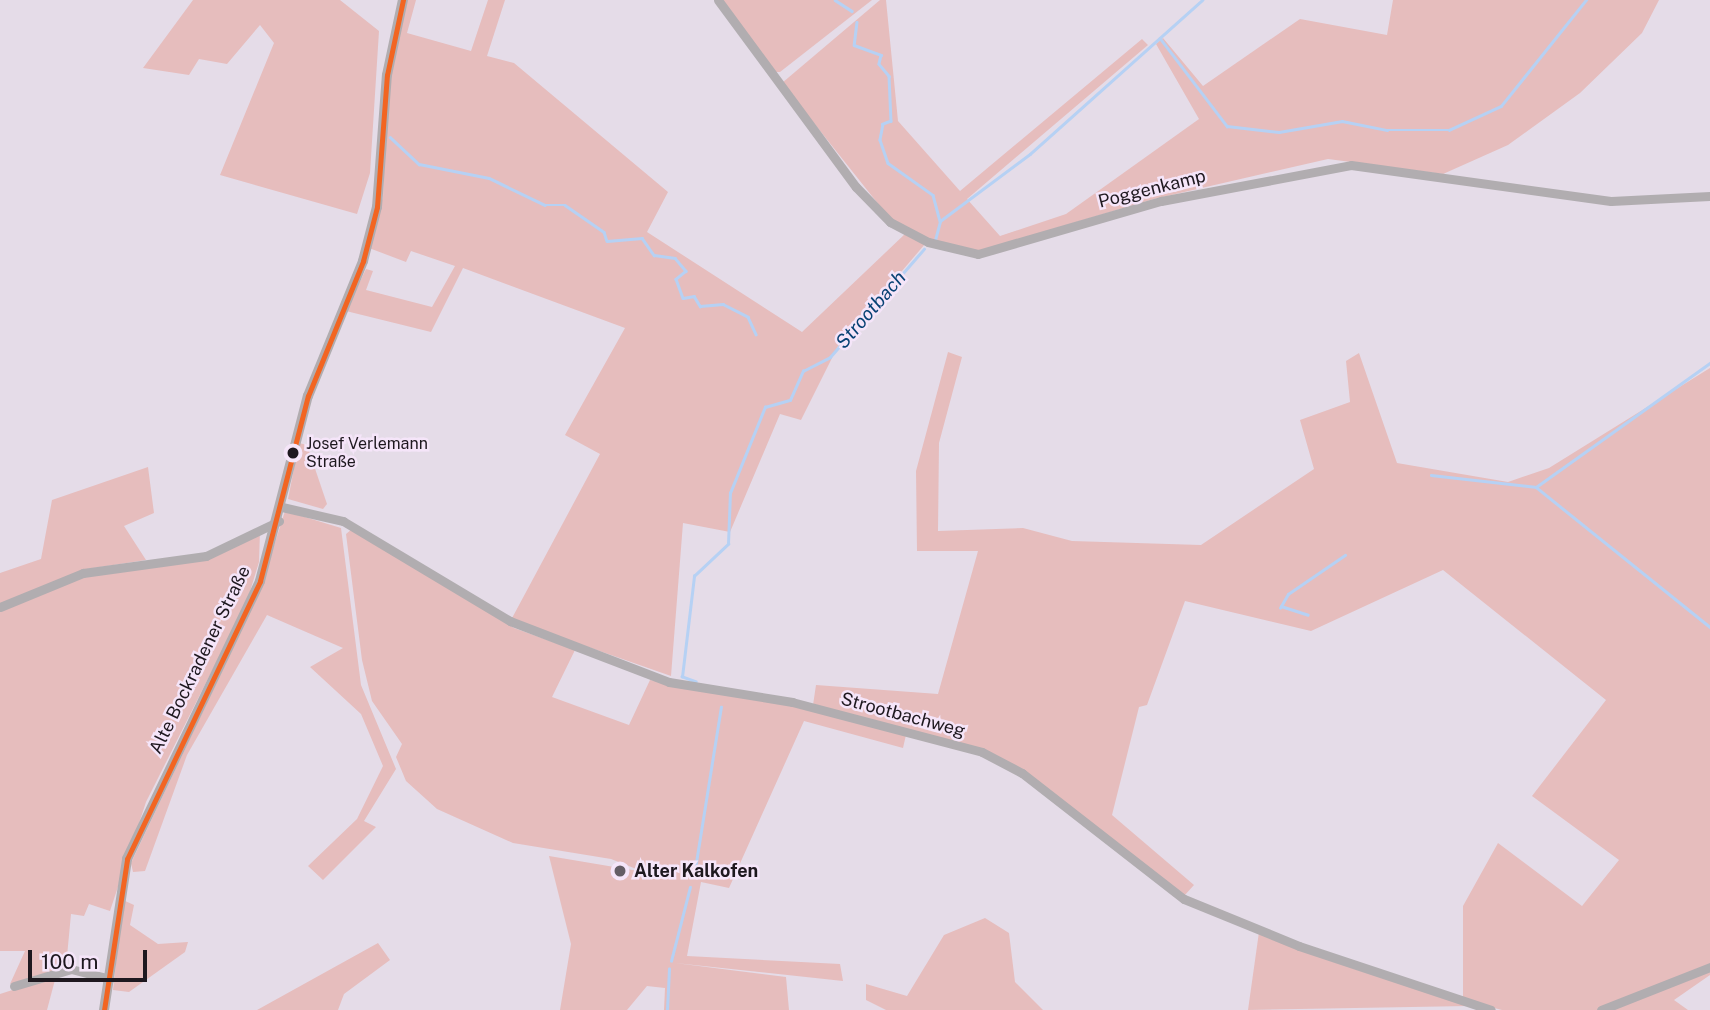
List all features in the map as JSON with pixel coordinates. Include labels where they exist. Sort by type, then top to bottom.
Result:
[{"type":"street","name":"Alte Bockradener Straße","points":[[104,1010],[120,886],[139,828],[249,606],[281,521],[308,396],[363,261],[377,207],[387,75],[403,0]]},
{"type":"street","name":"Poggenkamp","points":[[718,0],[856,187],[890,222],[928,243],[978,254],[1161,201],[1351,165],[1611,201],[1710,196]]},
{"type":"street","name":"Strootbachweg","points":[[282,507],[343,521],[510,621],[669,682],[792,702],[982,752],[1022,773],[1184,899],[1470,1008],[1491,1010]]},
{"type":"street","points":[[0,607],[83,573],[206,556],[281,521]]},
{"type":"street","points":[[1601,1010],[1710,967]]},
{"type":"street","points":[[14,986],[71,969],[110,979]]},
{"type":"shaded area","points":[[193,0],[340,0],[379,31],[370,173],[357,214],[220,175],[274,43],[260,25],[227,64],[199,59],[189,75],[143,68]]},
{"type":"shaded area","points":[[406,0],[416,0],[407,33],[471,51],[488,0],[505,0],[487,56],[514,63],[668,192],[647,232],[802,332],[906,233],[925,244],[838,346],[801,420],[780,414],[730,532],[683,523],[671,676],[511,620],[600,454],[565,435],[625,328],[463,268],[431,332],[346,311],[366,269],[373,271],[366,290],[432,307],[455,266],[411,251],[406,262],[369,248],[383,197],[388,76]]},
{"type":"shaded area","points":[[721,0],[872,0],[780,72],[773,72]]},
{"type":"shaded area","points":[[880,0],[886,0],[898,121],[960,191],[1142,39],[1148,45],[967,199],[1000,236],[1066,214],[1199,119],[1156,44],[1163,38],[1203,86],[1300,19],[1387,35],[1393,0],[1659,0],[1642,33],[1580,93],[1508,145],[1443,174],[1328,159],[1154,199],[979,251],[930,240],[891,220],[782,83]]},
{"type":"shaded area","points":[[948,352],[962,357],[939,443],[938,531],[1023,528],[1072,541],[1201,545],[1314,469],[1300,420],[1350,402],[1346,361],[1359,353],[1397,463],[1508,482],[1549,468],[1710,368],[1710,975],[1674,1000],[1688,1010],[1502,1010],[1463,1000],[1463,906],[1498,843],[1582,906],[1619,860],[1532,796],[1606,700],[1443,570],[1311,631],[1185,601],[1147,705],[1139,707],[1112,815],[1194,885],[1184,896],[1012,764],[813,705],[816,685],[938,694],[978,551],[917,551],[916,471]]},
{"type":"shaded area","points":[[299,443],[307,445],[327,504],[323,509],[288,499]]},
{"type":"shaded area","points":[[148,467],[154,513],[124,526],[146,560],[81,570],[206,559],[260,531],[259,562],[247,601],[146,802],[110,911],[89,904],[84,916],[71,914],[66,967],[10,984],[25,951],[0,951],[0,573],[41,559],[52,500]]},
{"type":"shaded area","points":[[285,511],[341,528],[361,685],[396,769],[364,821],[376,827],[323,880],[308,866],[357,819],[383,766],[361,714],[310,667],[343,648],[267,615],[187,755],[145,871],[133,872],[131,863],[259,593]]},
{"type":"shaded area","points":[[352,529],[514,628],[575,650],[552,697],[629,725],[650,680],[748,694],[906,735],[903,748],[804,721],[729,888],[701,882],[687,956],[840,964],[843,981],[675,963],[786,977],[789,1010],[664,1010],[665,988],[647,986],[627,1010],[560,1010],[571,944],[549,856],[644,872],[611,859],[513,843],[437,809],[406,781],[396,757],[402,744],[372,701],[362,660],[346,534]]},
{"type":"shaded area","points":[[123,900],[134,905],[130,925],[158,944],[188,942],[185,952],[129,992],[113,990]]},
{"type":"shaded area","points":[[985,918],[1009,933],[1015,982],[1043,1010],[886,1010],[866,1000],[866,984],[907,996],[944,935]]},
{"type":"shaded area","points":[[1259,932],[1468,1006],[1248,1010]]},
{"type":"shaded area","points":[[378,943],[390,960],[344,994],[338,1010],[257,1010]]},
{"type":"shaded area","points":[[56,976],[47,1010],[0,1010],[0,994]]},
{"type":"waterway","points":[[835,0],[852,11]]},
{"type":"waterway","name":"Strootbach","points":[[935,240],[940,221],[1030,154],[1202,0]]},
{"type":"waterway","points":[[1160,38],[1227,126],[1279,132],[1342,121],[1387,130],[1449,130],[1501,106],[1586,0]]},
{"type":"waterway","points":[[857,22],[854,45],[881,55],[879,64],[889,76],[891,121],[883,124],[880,140],[888,163],[933,195],[940,221]]},
{"type":"waterway","points":[[390,137],[419,164],[489,178],[545,205],[565,205],[604,232],[607,241],[642,238],[654,255],[675,258],[686,271],[676,279],[683,298],[694,296],[700,306],[723,304],[748,317],[756,334]]},
{"type":"waterway","name":"Strootbach","points":[[696,682],[682,677],[694,576],[728,544],[730,493],[765,407],[790,400],[803,371],[830,357],[924,249]]},
{"type":"waterway","points":[[1431,475],[1536,487],[1710,363]]},
{"type":"waterway","points":[[1536,487],[1710,627]]},
{"type":"waterway","points":[[1280,608],[1288,594],[1345,555]]},
{"type":"waterway","points":[[1281,606],[1308,615]]},
{"type":"waterway","name":"Strootbach","points":[[694,875],[721,707]]},
{"type":"waterway","name":"Strootbach","points":[[671,961],[690,887]]},
{"type":"waterway","name":"Strootbach","points":[[667,1010],[669,969]]},
{"type":"transit line","points":[[104,1010],[127,859],[260,581],[308,396],[363,261],[377,207],[387,75],[403,0]]},
{"type":"place","name":"Josef Verlemann Straße","points":[[293,453]]},
{"type":"place","name":"Alter Kalkofen","points":[[620,871]]}]
